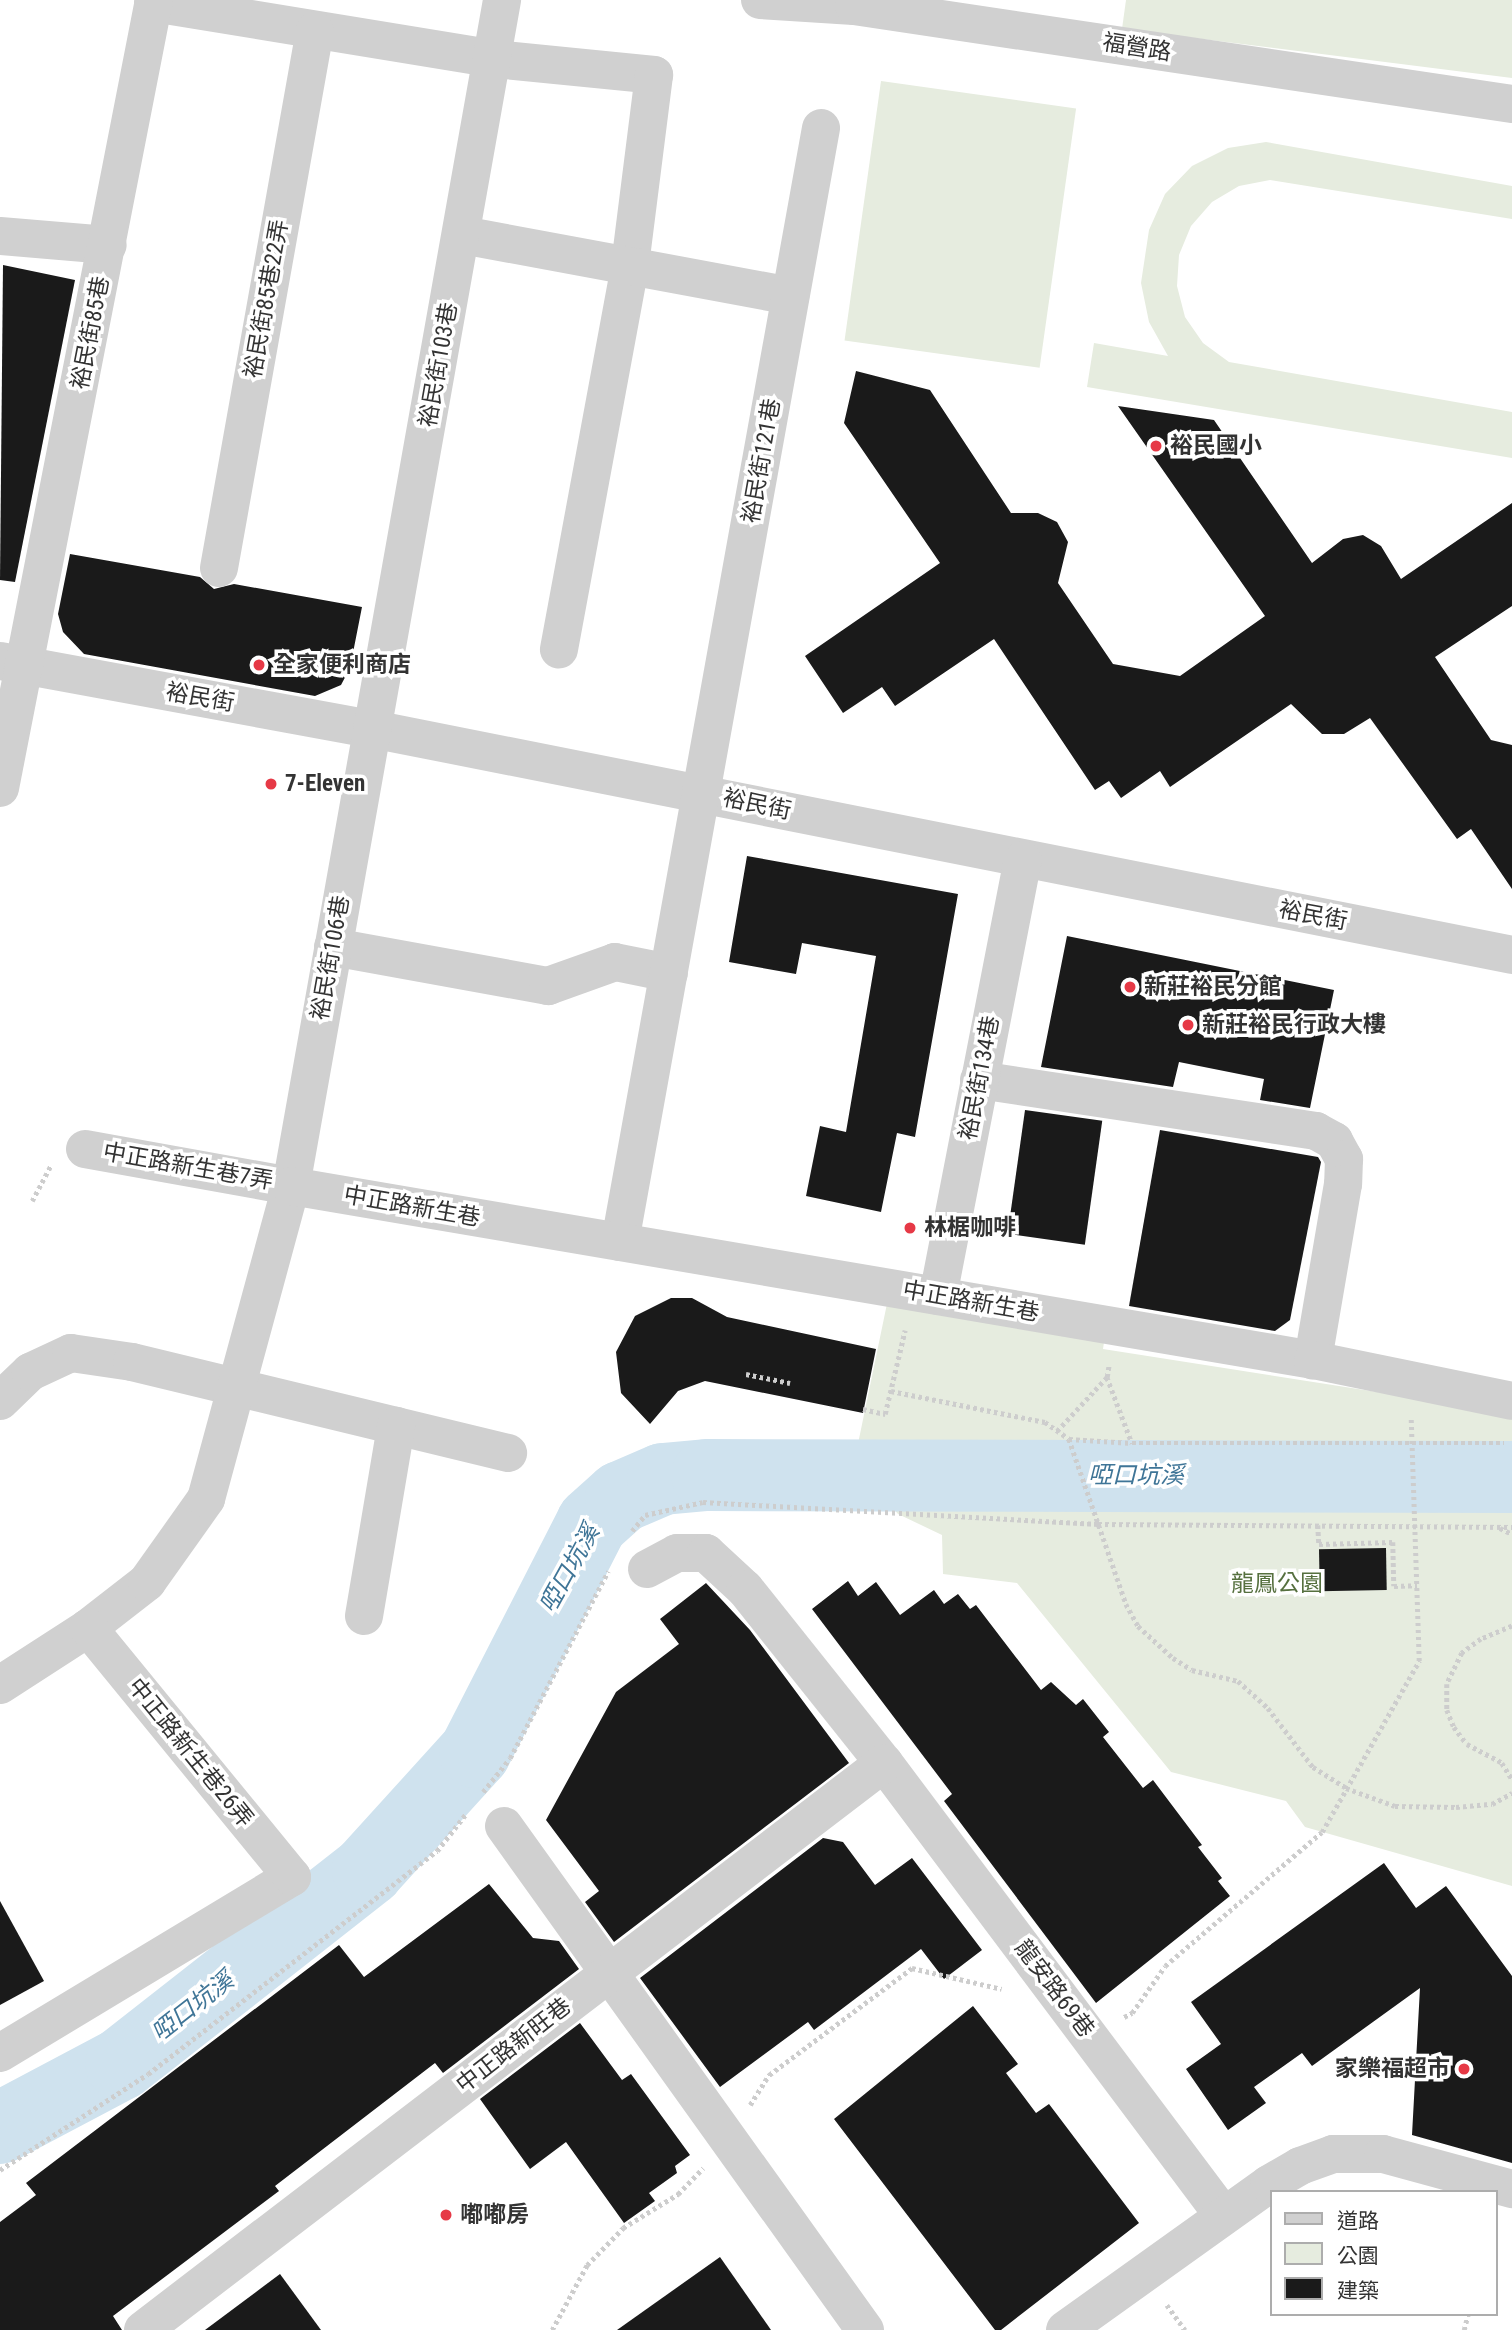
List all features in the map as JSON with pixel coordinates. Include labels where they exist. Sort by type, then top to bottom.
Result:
[{"type":"street","name":"裕民街103巷","points":[[372,729],[495,59],[502,0]]},
{"type":"street","name":"福營路","points":[[760,0],[854,6],[1512,104]]},
{"type":"street","points":[[153,2],[495,59],[654,75],[630,266],[559,649]]},
{"type":"street","name":"裕民街85巷","points":[[0,788],[12,663],[108,246],[153,2]]},
{"type":"street","name":"裕民街85巷22弄","points":[[219,568],[315,30]]},
{"type":"street","name":"裕民街121巷","points":[[669,973],[821,128]]},
{"type":"street","points":[[0,236],[108,246]]},
{"type":"street","points":[[462,236],[790,296]]},
{"type":"street","name":"裕民街","points":[[12,663],[372,729],[1512,955]]},
{"type":"street","name":"裕民街106巷","points":[[290,1186],[372,729]]},
{"type":"street","name":"裕民街134巷","points":[[926,1294],[979,1080],[1023,860]]},
{"type":"street","points":[[334,947],[548,986],[615,962],[669,973],[620,1242]]},
{"type":"street","points":[[979,1080],[1316,1131],[1334,1141],[1344,1158],[1343,1184],[1313,1360]]},
{"type":"street","name":"中正路新生巷7弄","points":[[85,1149],[290,1186]]},
{"type":"street","points":[[0,1685],[88,1628],[147,1582],[206,1499],[239,1388],[290,1186]]},
{"type":"street","name":"中正路新生巷","points":[[290,1186],[1313,1360],[1512,1401]]},
{"type":"street","points":[[0,1401],[30,1372],[71,1353],[132,1362],[508,1453]]},
{"type":"street","points":[[364,1616],[396,1426]]},
{"type":"street","name":"龍安路69巷","points":[[630,1566],[677,1553],[706,1553],[719,1561],[884,1763],[1223,2216]]},
{"type":"street","name":"中正路新生巷26弄","points":[[0,2053],[292,1877],[88,1628]]},
{"type":"street","name":"中正路新旺巷","points":[[143,2330],[884,1763]]},
{"type":"street","points":[[504,1826],[865,2330]]},
{"type":"street","points":[[1065,2330],[1223,2216],[1300,2166],[1333,2154],[1383,2154],[1512,2189]]},
{"type":"path","points":[[863,1409],[885,1414],[926,1294]]},
{"type":"path","points":[[746,1374],[790,1383]]},
{"type":"path","points":[[1057,1431],[1107,1377],[1132,1443]]},
{"type":"path","points":[[891,1391],[1045,1422],[1069,1439],[1132,1443],[1512,1443]]},
{"type":"path","points":[[1069,1439],[1098,1524],[1138,1626],[1192,1670],[1238,1681],[1268,1708],[1313,1767],[1346,1788],[1395,1806],[1457,1807],[1492,1804],[1512,1793]]},
{"type":"path","points":[[1088,2035],[1132,2013],[1166,1966],[1322,1832],[1419,1661],[1411,1443]]},
{"type":"path","points":[[625,1538],[645,1515],[703,1502],[1098,1524],[1512,1527]]},
{"type":"path","points":[[1318,1525],[1319,1544],[1375,1546],[1393,1542],[1390,1580],[1394,1586],[1417,1585]]},
{"type":"path","points":[[1499,1527],[1512,1534]]},
{"type":"path","points":[[480,1797],[510,1758],[630,1566]]},
{"type":"path","points":[[1512,1626],[1480,1639],[1462,1653],[1447,1684],[1447,1710],[1454,1727],[1467,1744],[1502,1763],[1512,1779]]},
{"type":"path","points":[[0,2170],[148,2074],[437,1851],[472,1806]]},
{"type":"path","points":[[552,2330],[587,2265],[623,2228],[678,2194],[728,2141],[769,2075],[912,1969],[1006,1990]]},
{"type":"green space","points":[[1126,0],[1512,0],[1512,78],[1122,29]]},
{"type":"green space","points":[[881,81],[1076,108],[1040,368],[845,340]]},
{"type":"green space","points":[[1266,142],[1512,186],[1512,219],[1270,180],[1239,186],[1212,202],[1191,226],[1179,255],[1177,286],[1185,317],[1203,343],[1229,362],[1512,412],[1512,458],[1087,387],[1094,343],[1168,356],[1149,322],[1141,283],[1149,230],[1165,194],[1192,166],[1228,148]]},
{"type":"green space","name":"龍鳳公園","points":[[889,1294],[1105,1336],[1103,1349],[1512,1413],[1512,1456],[1459,1456],[1461,1499],[1512,1499],[1512,1886],[1305,1827],[1286,1801],[1171,1772],[1017,1583],[943,1574],[942,1535],[898,1514],[854,1463]]},
{"type":"building","points":[[3,265],[75,280],[15,582],[0,580]]},
{"type":"building","points":[[856,371],[930,390],[1011,513],[1038,513],[1057,522],[1068,542],[1058,583],[1113,664],[1180,676],[1265,616],[1118,406],[1214,420],[1312,563],[1343,539],[1363,535],[1381,546],[1401,579],[1512,503],[1512,606],[1435,657],[1491,740],[1512,745],[1512,889],[1471,829],[1457,839],[1370,718],[1344,734],[1322,734],[1291,704],[1170,787],[1160,771],[1121,798],[1109,781],[1095,790],[994,639],[895,706],[882,687],[843,713],[805,656],[940,563],[844,423]]},
{"type":"building","points":[[70,554],[200,577],[214,589],[234,584],[362,607],[350,668],[341,685],[315,696],[84,654],[63,632],[58,614]]},
{"type":"building","points":[[747,856],[958,894],[915,1137],[897,1133],[881,1212],[806,1196],[820,1126],[846,1132],[876,956],[802,943],[796,974],[729,962]]},
{"type":"building","name":"新莊裕民行政大樓","points":[[1067,936],[1334,990],[1310,1108],[1260,1100],[1264,1079],[1179,1062],[1173,1087],[1041,1067]]},
{"type":"building","points":[[1025,1110],[1102,1121],[1085,1245],[1008,1234]]},
{"type":"building","points":[[1160,1130],[1318,1157],[1321,1162],[1290,1320],[1275,1331],[1129,1306]]},
{"type":"building","points":[[671,1298],[692,1298],[727,1317],[876,1349],[863,1413],[705,1381],[678,1391],[650,1424],[621,1393],[616,1352],[635,1316]]},
{"type":"building","points":[[1386,1548],[1387,1590],[1320,1591],[1319,1549]]},
{"type":"building","points":[[848,1581],[858,1596],[876,1582],[900,1615],[934,1590],[944,1604],[958,1594],[970,1609],[976,1605],[1041,1690],[1051,1682],[1076,1705],[1083,1699],[1109,1732],[1103,1737],[1143,1788],[1153,1780],[1202,1845],[1198,1847],[1222,1878],[1218,1881],[1230,1896],[1096,2003],[944,1801],[952,1794],[812,1609]]},
{"type":"building","points":[[706,1583],[750,1630],[849,1763],[614,1942],[585,1902],[599,1891],[546,1820],[616,1692],[679,1644],[660,1619]]},
{"type":"building","points":[[823,1838],[843,1842],[875,1885],[912,1858],[982,1950],[944,1979],[921,1949],[814,2030],[808,2022],[720,2087],[640,1978]]},
{"type":"building","points":[[1384,1863],[1416,1908],[1446,1886],[1512,1976],[1512,2163],[1412,2135],[1420,1988],[1312,2066],[1302,2053],[1254,2087],[1266,2103],[1228,2130],[1186,2069],[1221,2044],[1191,2002]]},
{"type":"building","points":[[489,1884],[533,1938],[559,1941],[579,1969],[443,2073],[435,2063],[275,2186],[279,2191],[113,2316],[122,2330],[0,2330],[0,2222],[36,2195],[26,2183],[339,1945],[364,1977]]},
{"type":"building","points":[[0,1901],[44,1981],[0,2005]]},
{"type":"building","points":[[973,2006],[1018,2064],[1006,2073],[1036,2113],[1049,2104],[1139,2223],[1001,2330],[995,2330],[834,2119]]},
{"type":"building","points":[[580,2023],[622,2080],[631,2074],[690,2155],[675,2166],[677,2173],[649,2193],[655,2201],[624,2223],[566,2142],[530,2169],[480,2099]]},
{"type":"building","points":[[720,2257],[771,2330],[617,2330]]},
{"type":"building","points":[[280,2274],[321,2330],[205,2330]]},
{"type":"waterway","name":"啞口坑溪","points":[[0,2128],[121,2064],[368,1870],[475,1752],[592,1523],[621,1497],[663,1479],[707,1475],[1512,1477]]},
{"type":"place","name":"裕民國小","points":[[1156,446]]},
{"type":"place","name":"全家便利商店","points":[[259,665]]},
{"type":"place","name":"7-Eleven","points":[[271,784]]},
{"type":"place","name":"新莊裕民分館","points":[[1130,987]]},
{"type":"place","name":"新莊裕民行政大樓","points":[[1188,1025]]},
{"type":"place","name":"林椐咖啡","points":[[910,1228]]},
{"type":"place","name":"家樂福超市","points":[[1464,2069]]},
{"type":"place","name":"嘟嘟房","points":[[446,2215]]}]
